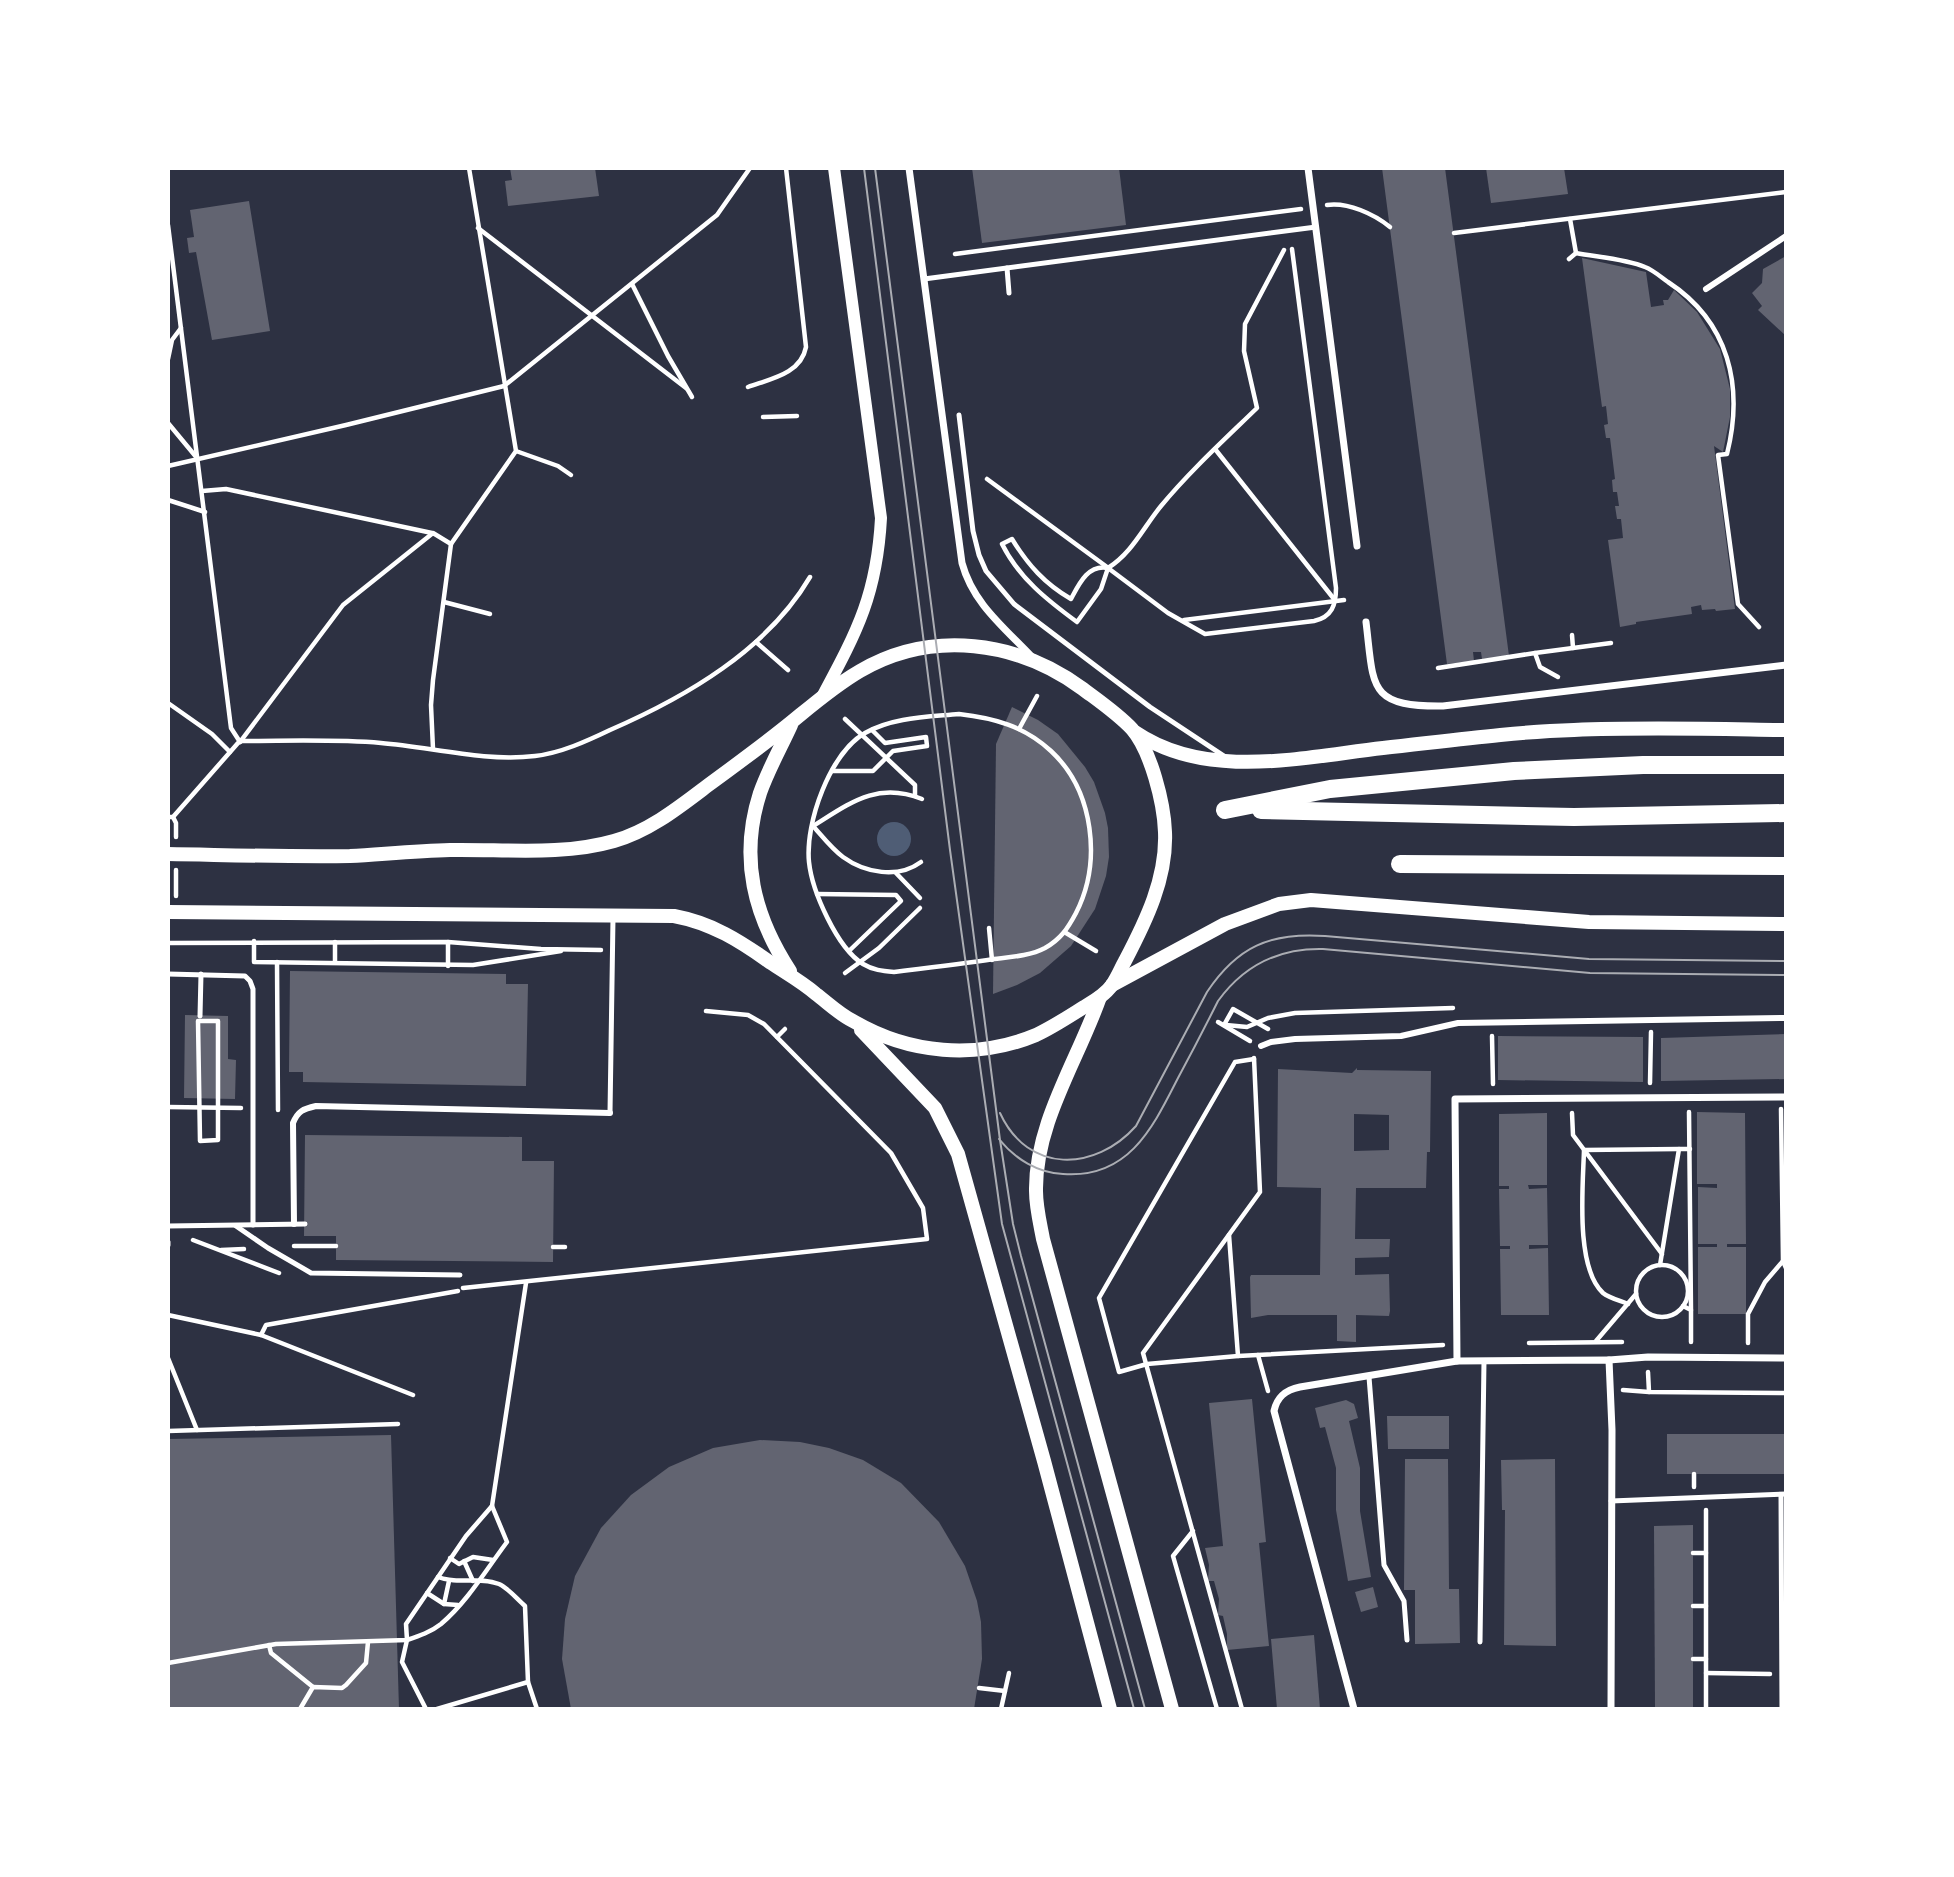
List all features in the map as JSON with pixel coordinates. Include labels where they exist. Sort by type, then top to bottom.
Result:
[{"type":"main road","points":[[168,854],[348,856],[446,850],[572,849],[618,840],[645,829],[674,811],[823,695],[879,661],[926,647],[976,645],[1036,661],[1068,678],[1148,741],[1191,756],[1233,762],[1573,730],[1786,730]]},
{"type":"main road","points":[[793,720],[761,790],[753,816],[751,859],[755,895],[765,929],[796,979]]},
{"type":"main road","points":[[1112,985],[1142,929],[1161,880],[1166,849],[1161,800],[1154,774],[1134,731]]},
{"type":"main road","points":[[1786,765],[1643,765],[1514,771],[1330,789],[1225,810],[1574,817],[1786,813]]},
{"type":"main road","points":[[1400,864],[1786,866]]},
{"type":"main road","points":[[849,1020],[875,1033],[926,1049],[978,1051],[1038,1034],[1100,997],[1112,985],[1225,924],[1279,904],[1311,900],[1589,922],[1786,924]]},
{"type":"main road","points":[[172,905],[674,916],[711,926],[734,938],[796,979],[849,1020],[880,1048],[935,1108],[958,1154],[1110,1709]]},
{"type":"main road","points":[[1100,997],[1045,1130],[1036,1190],[1038,1212],[1043,1239],[1172,1709]]},
{"type":"street","points":[[823,695],[858,627],[868,601],[879,549],[881,518],[834,168]]},
{"type":"street","points":[[909,168],[959,549],[965,576],[988,612],[1036,661]]},
{"type":"street","points":[[1308,168],[1357,546]]},
{"type":"street","points":[[1706,289],[1786,236]]},
{"type":"street","points":[[1366,622],[1375,685],[1386,697],[1400,704],[1443,706],[1786,665]]},
{"type":"street","points":[[1261,1046],[1295,1039],[1401,1036],[1458,1023],[1786,1018]]},
{"type":"street","points":[[1457,1362],[1455,1099],[1783,1097]]},
{"type":"street","points":[[294,1224],[293,1123],[304,1108],[610,1112]]},
{"type":"street","points":[[1354,1709],[1274,1411],[1282,1394],[1292,1388],[1457,1362],[1648,1357],[1786,1358]]},
{"type":"street","points":[[1609,1360],[1611,1709]]},
{"type":"lane","points":[[924,279],[1316,227]]},
{"type":"lane","points":[[1007,268],[1009,293]]},
{"type":"lane","points":[[958,415],[973,531],[979,555],[997,586],[1014,604],[1150,707],[1233,762]]},
{"type":"lane","points":[[610,1112],[613,915]]},
{"type":"lane","points":[[168,974],[245,976],[253,989],[253,1225]]},
{"type":"lane","points":[[199,1018],[201,974]]},
{"type":"lane","points":[[168,1226],[304,1224]]},
{"type":"lane","points":[[236,1226],[311,1273],[460,1275]]},
{"type":"lane","points":[[1480,1642],[1485,1361]]},
{"type":"lane","points":[[1369,1377],[1384,1564],[1404,1601],[1408,1640]]},
{"type":"lane","points":[[1611,1502],[1784,1494],[1782,1709]]},
{"type":"path","points":[[433,748],[431,705],[452,544],[516,451],[469,168]]},
{"type":"path","points":[[168,466],[504,386],[717,215],[750,168]]},
{"type":"path","points":[[748,387],[786,373],[800,362],[806,347],[786,168]]},
{"type":"path","points":[[1454,233],[1786,192]]},
{"type":"path","points":[[955,254],[1313,207],[1346,205],[1381,220],[1390,227]]},
{"type":"path","points":[[1570,219],[1576,253]]},
{"type":"path","points":[[168,225],[231,728],[240,742]]},
{"type":"path","points":[[478,228],[686,388]]},
{"type":"path","points":[[987,479],[1168,613],[1205,634],[1320,620],[1333,610],[1336,601],[1292,249]]},
{"type":"path","points":[[1108,568],[1101,589],[1077,622],[1037,591],[1019,572],[1002,544],[1012,539],[1038,576],[1071,599],[1082,579],[1092,571],[1108,568],[1124,558],[1160,507],[1257,408],[1244,351],[1245,324],[1284,250]]},
{"type":"path","points":[[1569,259],[1576,253]]},
{"type":"path","points":[[1576,253],[1645,267],[1689,299],[1718,336],[1734,389],[1733,429],[1727,454],[1718,455],[1738,604],[1759,627]]},
{"type":"path","points":[[632,284],[692,397]]},
{"type":"path","points":[[168,359],[172,340],[181,328]]},
{"type":"path","points":[[763,417],[797,416]]},
{"type":"path","points":[[168,423],[198,458]]},
{"type":"path","points":[[1215,449],[1336,601]]},
{"type":"path","points":[[516,451],[558,466],[571,475]]},
{"type":"path","points":[[202,491],[226,489],[433,533],[452,544]]},
{"type":"path","points":[[168,500],[205,512]]},
{"type":"path","points":[[176,835],[176,824],[170,817],[240,742],[343,605],[433,533]]},
{"type":"path","points":[[240,742],[379,742],[516,757],[540,755],[571,746],[644,716],[680,697],[756,642],[788,609],[810,577]]},
{"type":"path","points":[[1183,620],[1344,600]]},
{"type":"path","points":[[444,602],[490,614]]},
{"type":"path","points":[[1572,635],[1573,648]]},
{"type":"path","points":[[756,642],[788,670]]},
{"type":"path","points":[[1438,668],[1611,643]]},
{"type":"path","points":[[1019,729],[1037,696]]},
{"type":"path","points":[[168,703],[212,734],[230,752]]},
{"type":"path","points":[[959,714],[1005,722],[1052,752],[1078,789],[1091,835],[1085,894],[1066,933],[1045,948],[1021,956],[894,972],[879,971],[860,962],[834,931],[817,894],[809,861],[816,808],[838,760],[862,735],[872,730],[902,720],[959,714]]},
{"type":"path","points":[[845,719],[915,785],[915,796]]},
{"type":"path","points":[[833,771],[873,771],[893,751],[927,746],[926,737],[886,743],[872,730]]},
{"type":"path","points":[[813,825],[869,794],[903,792],[922,799]]},
{"type":"path","points":[[813,825],[844,858],[867,869],[896,873],[921,862]]},
{"type":"path","points":[[172,905],[176,873]]},
{"type":"path","points":[[896,873],[920,898]]},
{"type":"path","points":[[817,894],[896,895],[901,901],[850,950]]},
{"type":"path","points":[[845,973],[920,908]]},
{"type":"path","points":[[989,928],[992,960]]},
{"type":"path","points":[[1066,933],[1096,951]]},
{"type":"path","points":[[254,941],[254,962],[448,966],[473,965],[571,950]]},
{"type":"path","points":[[335,942],[335,962]]},
{"type":"path","points":[[168,943],[448,942],[612,950]]},
{"type":"path","points":[[448,942],[448,966]]},
{"type":"path","points":[[277,962],[278,1110]]},
{"type":"path","points":[[1224,1025],[1233,1009],[1265,1028]]},
{"type":"path","points":[[1224,1025],[1243,1028],[1268,1018],[1295,1013],[1423,1009]]},
{"type":"path","points":[[261,1335],[266,1325],[464,1290],[927,1239],[923,1208],[891,1153],[764,1024],[748,1016],[706,1011]]},
{"type":"path","points":[[199,1018],[200,1141],[218,1140],[218,1021]]},
{"type":"path","points":[[1650,1098],[1651,1020]]},
{"type":"path","points":[[1492,1022],[1494,1098]]},
{"type":"path","points":[[1224,1025],[1250,1041]]},
{"type":"path","points":[[777,1037],[785,1029]]},
{"type":"path","points":[[1242,1709],[1143,1353],[1260,1192],[1254,1059],[1261,1046]]},
{"type":"path","points":[[1254,1059],[1235,1062],[1099,1298],[1119,1372],[1147,1364],[1238,1356],[1457,1344]]},
{"type":"path","points":[[1689,1097],[1691,1342]]},
{"type":"path","points":[[1783,1097],[1783,1261],[1786,1268]]},
{"type":"path","points":[[1572,1098],[1573,1135],[1662,1254]]},
{"type":"path","points":[[168,1107],[278,1110],[304,1108]]},
{"type":"path","points":[[1660,1265],[1679,1149]]},
{"type":"path","points":[[1584,1150],[1690,1149]]},
{"type":"path","points":[[1584,1150],[1582,1234],[1587,1265],[1603,1292],[1628,1304]]},
{"type":"path","points":[[1229,1234],[1238,1356]]},
{"type":"path","points":[[553,1247],[565,1247]]},
{"type":"path","points":[[1748,1343],[1748,1314],[1765,1282],[1783,1261]]},
{"type":"path","points":[[1660,1265],[1673,1267],[1686,1280],[1688,1289],[1684,1306],[1670,1316],[1652,1316],[1640,1305],[1636,1294],[1637,1281],[1642,1274],[1648,1268],[1660,1265]]},
{"type":"path","points":[[460,1275],[464,1290]]},
{"type":"path","points":[[168,1663],[269,1645],[407,1640],[440,1625],[459,1606],[475,1581],[507,1542],[492,1506],[526,1283]]},
{"type":"path","points":[[1596,1342],[1636,1294]]},
{"type":"path","points":[[1684,1306],[1691,1310]]},
{"type":"path","points":[[168,1315],[261,1335],[413,1395]]},
{"type":"path","points":[[1258,1355],[1274,1411]]},
{"type":"path","points":[[168,1358],[197,1430]]},
{"type":"path","points":[[1648,1364],[1649,1392]]},
{"type":"path","points":[[1610,1390],[1786,1392]]},
{"type":"path","points":[[168,1431],[398,1424]]},
{"type":"path","points":[[426,1709],[402,1662],[407,1640],[406,1624],[466,1536],[492,1506]]},
{"type":"path","points":[[1706,1507],[1706,1709]]},
{"type":"path","points":[[1193,1531],[1172,1556],[1217,1709]]},
{"type":"path","points":[[1693,1553],[1706,1553]]},
{"type":"path","points":[[450,1558],[459,1564],[473,1557],[494,1560]]},
{"type":"path","points":[[464,1561],[475,1581]]},
{"type":"path","points":[[438,1577],[449,1581],[500,1585],[525,1606],[528,1682],[537,1709]]},
{"type":"path","points":[[444,1604],[449,1581]]},
{"type":"path","points":[[427,1593],[444,1604],[459,1606]]},
{"type":"path","points":[[1693,1606],[1706,1606]]},
{"type":"path","points":[[269,1645],[271,1653],[313,1687],[342,1688],[366,1663],[368,1642]]},
{"type":"path","points":[[1693,1659],[1706,1659]]},
{"type":"path","points":[[1001,1709],[1009,1673]]},
{"type":"path","points":[[1706,1673],[1782,1674]]},
{"type":"path","points":[[437,1709],[528,1682]]},
{"type":"path","points":[[300,1709],[313,1687]]},
{"type":"path","points":[[979,1688],[1005,1691]]},
{"type":"water","points":[[894,822],[906,827],[911,839],[906,851],[894,856],[882,851],[877,839],[882,827]]},
{"type":"building","points":[[510,168],[595,168],[599,196],[508,206],[505,181],[512,180]]},
{"type":"building","points":[[972,168],[1119,168],[1126,225],[982,243]]},
{"type":"building","points":[[1382,168],[1445,168],[1509,656],[1482,659],[1481,652],[1473,652],[1474,661],[1447,664]]},
{"type":"building","points":[[1486,168],[1564,168],[1568,194],[1491,203]]},
{"type":"building","points":[[249,201],[270,331],[212,340],[196,252],[189,253],[187,238],[194,237],[190,210]]},
{"type":"building","points":[[1786,256],[1786,336],[1758,310],[1762,306],[1752,293],[1762,283],[1763,269]]},
{"type":"building","points":[[1582,258],[1646,272],[1651,307],[1664,305],[1663,300],[1668,300],[1674,290],[1697,312],[1720,349],[1730,389],[1730,417],[1723,452],[1714,446],[1735,609],[1702,610],[1701,605],[1691,607],[1692,614],[1620,627],[1608,540],[1623,538],[1621,519],[1617,519],[1615,506],[1619,506],[1617,492],[1613,492],[1612,480],[1615,479],[1610,438],[1606,438],[1604,425],[1608,424],[1606,406],[1602,407]]},
{"type":"building","points":[[1012,707],[1058,734],[1085,767],[1094,782],[1105,813],[1109,857],[1095,909],[1071,946],[1040,973],[993,994],[996,744]]},
{"type":"building","points":[[290,971],[506,974],[506,984],[528,984],[526,1086],[303,1082],[303,1072],[289,1072]]},
{"type":"building","points":[[185,1015],[228,1016],[228,1059],[236,1060],[235,1099],[184,1098]]},
{"type":"building","points":[[1786,1034],[1786,1079],[1661,1081],[1661,1038]]},
{"type":"building","points":[[1498,1036],[1643,1037],[1643,1082],[1498,1080]]},
{"type":"building","points":[[1357,1068],[1431,1071],[1430,1152],[1427,1152],[1426,1188],[1356,1188],[1355,1239],[1390,1239],[1389,1257],[1355,1258],[1355,1275],[1389,1274],[1390,1311],[1389,1316],[1356,1315],[1356,1342],[1337,1341],[1337,1315],[1268,1315],[1251,1318],[1250,1277],[1320,1275],[1321,1188],[1277,1187],[1278,1069],[1352,1073]],"holes":[[[1354,1114],[1389,1115],[1389,1150],[1354,1151]]]},
{"type":"building","points":[[1697,1112],[1745,1113],[1746,1244],[1727,1244],[1727,1247],[1746,1247],[1746,1314],[1698,1314],[1698,1247],[1717,1247],[1717,1244],[1698,1244],[1698,1187],[1717,1188],[1717,1184],[1697,1184]]},
{"type":"building","points":[[1547,1113],[1547,1185],[1528,1185],[1529,1189],[1547,1188],[1548,1245],[1529,1245],[1529,1249],[1548,1248],[1549,1315],[1501,1315],[1500,1249],[1510,1249],[1510,1246],[1500,1246],[1499,1189],[1509,1189],[1509,1186],[1499,1186],[1499,1114]]},
{"type":"building","points":[[305,1135],[522,1137],[522,1161],[554,1161],[553,1262],[336,1260],[336,1236],[304,1236]]},
{"type":"building","points":[[1252,1399],[1266,1542],[1259,1543],[1269,1646],[1227,1650],[1223,1616],[1218,1615],[1219,1599],[1214,1581],[1208,1581],[1209,1565],[1205,1548],[1223,1546],[1209,1403]]},
{"type":"building","points":[[1346,1400],[1354,1404],[1358,1418],[1349,1421],[1360,1468],[1360,1511],[1371,1577],[1348,1581],[1336,1510],[1336,1468],[1325,1427],[1320,1428],[1315,1408]]},
{"type":"building","points":[[1387,1416],[1449,1416],[1449,1449],[1388,1449]]},
{"type":"building","points":[[1667,1434],[1786,1434],[1786,1474],[1667,1474]]},
{"type":"building","points":[[391,1435],[399,1709],[168,1709],[168,1439]]},
{"type":"building","points":[[760,1440],[800,1442],[829,1448],[863,1460],[901,1483],[939,1522],[965,1566],[981,1622],[982,1659],[974,1709],[571,1709],[562,1659],[565,1619],[575,1576],[601,1528],[631,1495],[669,1467],[713,1448]]},
{"type":"building","points":[[1405,1459],[1448,1459],[1449,1589],[1459,1589],[1460,1643],[1415,1644],[1415,1590],[1404,1590]]},
{"type":"building","points":[[1555,1459],[1556,1646],[1504,1645],[1505,1510],[1502,1510],[1501,1460]]},
{"type":"building","points":[[1693,1525],[1693,1709],[1655,1709],[1654,1526]]},
{"type":"building","points":[[1373,1587],[1378,1607],[1361,1612],[1355,1592]]},
{"type":"building","points":[[1314,1635],[1320,1709],[1277,1709],[1271,1639]]},
{"type":"tram line","points":[[864,168],[950,850],[1002,1224],[1134,1709]]},
{"type":"tram line","points":[[875,168],[1013,1224],[1145,1709]]},
{"type":"tram line","points":[[1000,1113],[1012,1133],[1027,1147],[1045,1156],[1063,1160],[1082,1158],[1101,1152],[1120,1141],[1136,1126],[1207,992],[1218,977],[1243,953],[1271,940],[1305,935],[1589,959],[1786,961]]},
{"type":"tram line","points":[[999,1139],[1012,1153],[1028,1164],[1054,1173],[1086,1173],[1105,1168],[1122,1159],[1136,1146],[1159,1114],[1218,1001],[1228,988],[1251,968],[1292,952],[1323,949],[1590,973],[1786,975]]}]
